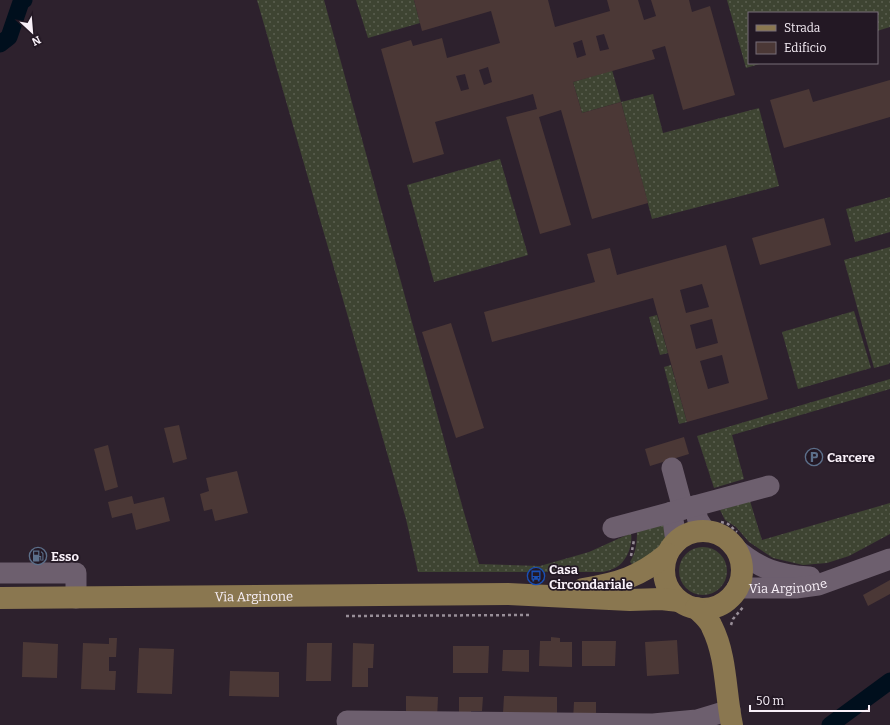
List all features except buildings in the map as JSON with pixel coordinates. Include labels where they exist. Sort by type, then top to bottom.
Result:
[{"type":"main road","name":"Via Arginone","points":[[0,598],[508,594],[583,589],[609,585],[632,577],[652,567],[689,533],[705,531],[714,532],[731,542],[736,549],[742,568],[738,596],[715,607],[706,609],[661,599],[630,600],[508,594]]},
{"type":"main road","points":[[671,548],[664,566],[664,580],[672,595],[706,617],[721,649]]},
{"type":"main road","points":[[731,718],[721,649],[723,617],[738,596]]},
{"type":"street","points":[[671,548],[683,509],[672,468]]},
{"type":"street","points":[[613,528],[769,486]]},
{"type":"street","points":[[683,509],[698,520],[705,531]]},
{"type":"street","name":"Via Arginone","points":[[736,549],[750,560],[766,569],[794,576],[836,577]]},
{"type":"street","name":"Via Arginone","points":[[738,596],[818,585],[836,577],[870,567],[890,559]]},
{"type":"street","points":[[0,573],[76,573],[76,598]]},
{"type":"street","points":[[347,721],[653,724],[731,718]]},
{"type":"path","points":[[731,626],[733,619],[744,605],[738,596]]},
{"type":"green space","points":[[257,0],[324,0],[479,564],[540,566],[589,552],[631,533],[631,543],[628,553],[623,562],[615,568],[603,572],[418,572],[406,519]]},
{"type":"green space","points":[[356,0],[414,0],[420,23],[368,38]]},
{"type":"green space","points":[[727,0],[890,0],[890,27],[878,31],[878,12],[748,12],[748,64],[760,64],[746,68]]},
{"type":"green space","points":[[612,70],[621,102],[582,113],[573,82]]},
{"type":"green space","points":[[653,94],[663,133],[759,108],[779,186],[652,219],[621,102]]},
{"type":"green space","points":[[500,159],[528,255],[434,282],[407,185]]},
{"type":"green space","points":[[890,197],[890,232],[855,242],[846,209]]},
{"type":"green space","points":[[890,247],[890,362],[889,364],[874,368],[844,260]]},
{"type":"green space","points":[[854,311],[871,368],[798,389],[782,332]]},
{"type":"green space","points":[[657,315],[668,353],[660,355],[649,317]]},
{"type":"green space","points":[[671,365],[687,422],[679,424],[664,367]]},
{"type":"green space","points":[[890,379],[890,389],[732,435],[744,479],[714,488],[697,436]]},
{"type":"green space","points":[[750,501],[762,540],[890,503],[890,534],[849,556],[827,563],[803,565],[773,558],[749,542],[736,527],[725,520],[720,510]]},
{"type":"green space","points":[[667,523],[668,533],[660,547],[636,568],[630,562],[636,547],[637,531]]},
{"type":"green space","points":[[703,547],[712,549],[720,554],[725,562],[727,571],[725,580],[720,588],[712,593],[703,595],[694,593],[686,588],[681,580],[679,571],[681,562],[686,554],[694,549]]},
{"type":"waterway","points":[[0,44],[9,37],[21,2],[24,0]]},
{"type":"waterway","points":[[830,725],[890,681]]},
{"type":"place","name":"Carcere","points":[[814,457]]},
{"type":"place","name":"Esso","points":[[38,556]]},
{"type":"place","name":"Casa Circondariale","points":[[536,576]]}]
